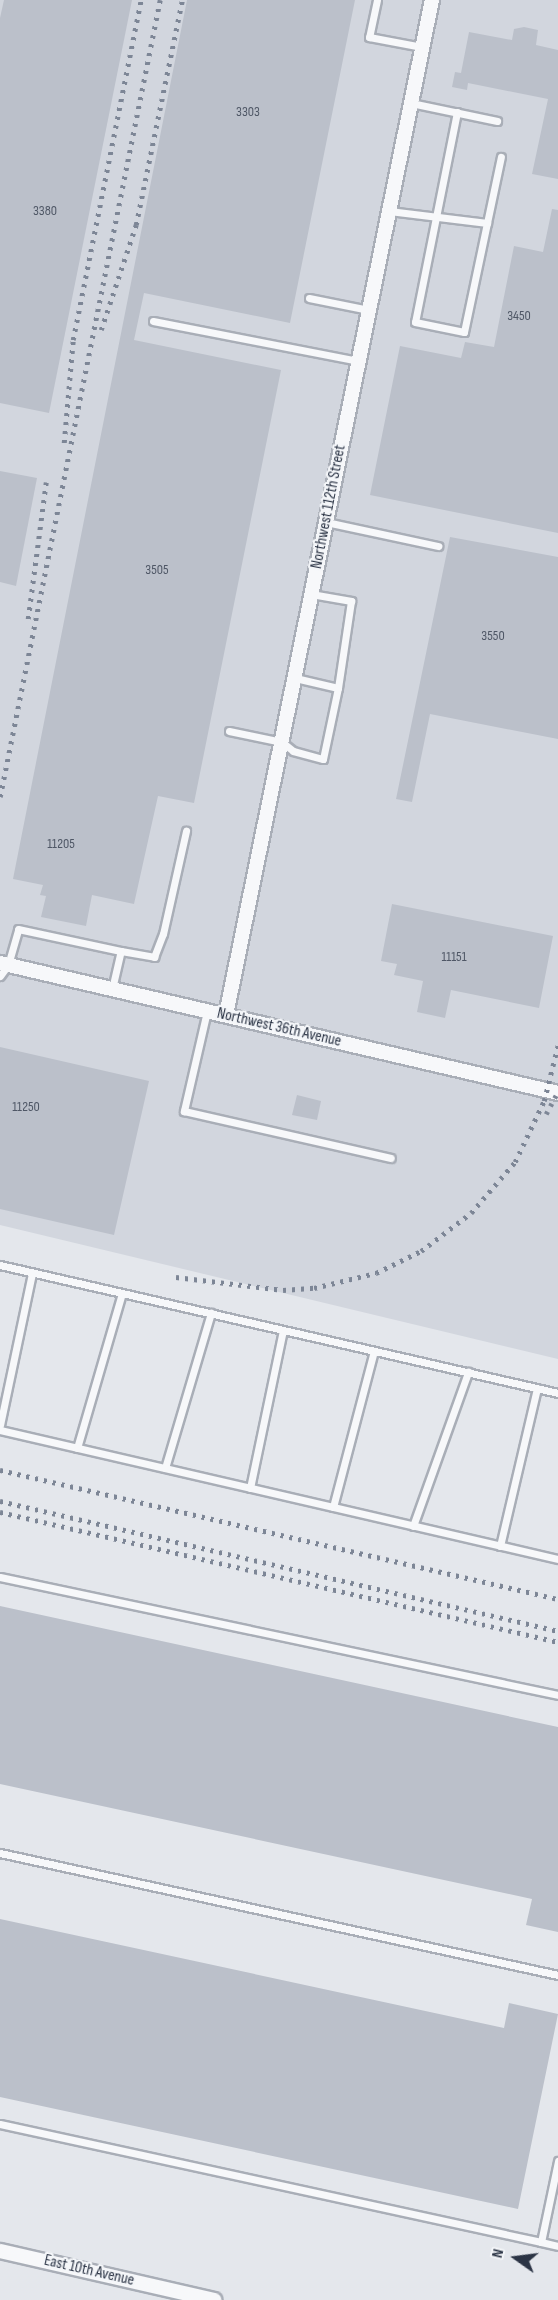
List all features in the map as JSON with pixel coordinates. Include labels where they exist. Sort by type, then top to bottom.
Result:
[{"type":"street","name":"Northwest 112th Street","points":[[226,1015],[432,0]]},
{"type":"street","name":"Northwest 36th Avenue","points":[[3,968],[112,988],[558,1094]]},
{"type":"street","name":"East 10th Avenue","points":[[0,2251],[214,2300]]},
{"type":"lane","points":[[377,0],[369,37],[422,47]]},
{"type":"lane","points":[[411,103],[497,121]]},
{"type":"lane","points":[[457,112],[415,322],[464,332],[501,157]]},
{"type":"lane","points":[[389,211],[415,216],[437,214],[487,223]]},
{"type":"lane","points":[[309,298],[369,310]]},
{"type":"lane","points":[[153,321],[358,362]]},
{"type":"lane","points":[[326,522],[438,546]]},
{"type":"lane","points":[[229,731],[282,742],[293,751],[323,759],[338,688],[351,601],[311,594]]},
{"type":"lane","points":[[295,678],[338,688]]},
{"type":"lane","points":[[3,968],[18,928],[154,957],[163,934],[186,831]]},
{"type":"lane","points":[[112,988],[121,951]]},
{"type":"lane","points":[[207,1011],[184,1111],[391,1158]]},
{"type":"lane","points":[[0,1265],[558,1393]]},
{"type":"lane","points":[[0,1425],[32,1273]]},
{"type":"lane","points":[[77,1448],[122,1293]]},
{"type":"lane","points":[[165,1468],[211,1313]]},
{"type":"lane","points":[[250,1488],[283,1330]]},
{"type":"lane","points":[[333,1507],[374,1350]]},
{"type":"lane","points":[[413,1526],[468,1372]]},
{"type":"lane","points":[[500,1546],[537,1388]]},
{"type":"lane","points":[[0,1430],[558,1559]]},
{"type":"lane","points":[[0,1577],[558,1695]]},
{"type":"lane","points":[[0,1853],[558,1975]]},
{"type":"lane","points":[[0,2124],[558,2246]]},
{"type":"lane","points":[[542,2242],[558,2161]]},
{"type":"shaded area","points":[[0,0],[558,0],[558,1359],[0,1225]]},
{"type":"building","points":[[4,0],[132,0],[49,413],[0,403],[0,18]]},
{"type":"building","points":[[187,0],[355,0],[290,323],[144,293],[134,340],[281,370],[194,803],[158,796],[134,904],[92,895],[86,926],[41,917],[46,896],[40,895],[43,885],[13,879]]},
{"type":"building","points":[[524,27],[538,30],[536,45],[558,50],[558,179],[532,174],[548,99],[468,83],[467,90],[452,87],[455,72],[461,73],[469,32],[512,40],[514,29]]},
{"type":"building","points":[[552,209],[558,210],[558,533],[370,495],[400,346],[461,358],[465,342],[494,347],[514,246],[543,252]]},
{"type":"building","points":[[0,471],[37,478],[16,586],[0,582]]},
{"type":"building","points":[[450,537],[558,557],[558,739],[430,714],[412,802],[396,799]]},
{"type":"building","points":[[392,904],[553,936],[539,1008],[451,990],[445,1018],[417,1012],[423,981],[394,975],[397,964],[381,961]]},
{"type":"building","points":[[0,1047],[149,1081],[114,1235],[0,1209]]},
{"type":"building","points":[[297,1095],[321,1101],[317,1120],[292,1115]]},
{"type":"building","points":[[0,1606],[558,1727],[558,1932],[526,1925],[532,1899],[0,1784]]},
{"type":"building","points":[[0,1919],[504,2028],[509,2003],[558,2014],[518,2209],[0,2097]]},
{"type":"railway","points":[[64,443],[73,340],[141,0]]},
{"type":"railway","points":[[0,797],[160,0]]},
{"type":"railway","points":[[101,330],[136,225],[182,0]]},
{"type":"railway","points":[[28,619],[46,482]]},
{"type":"railway","points":[[176,1277],[283,1290],[314,1288],[376,1273],[421,1251],[471,1213],[515,1162],[544,1101],[558,1045]]},
{"type":"railway","points":[[546,1114],[558,1091]]},
{"type":"railway","points":[[0,1470],[558,1599]]},
{"type":"railway","points":[[0,1501],[558,1631]]},
{"type":"railway","points":[[0,1512],[558,1642]]}]
